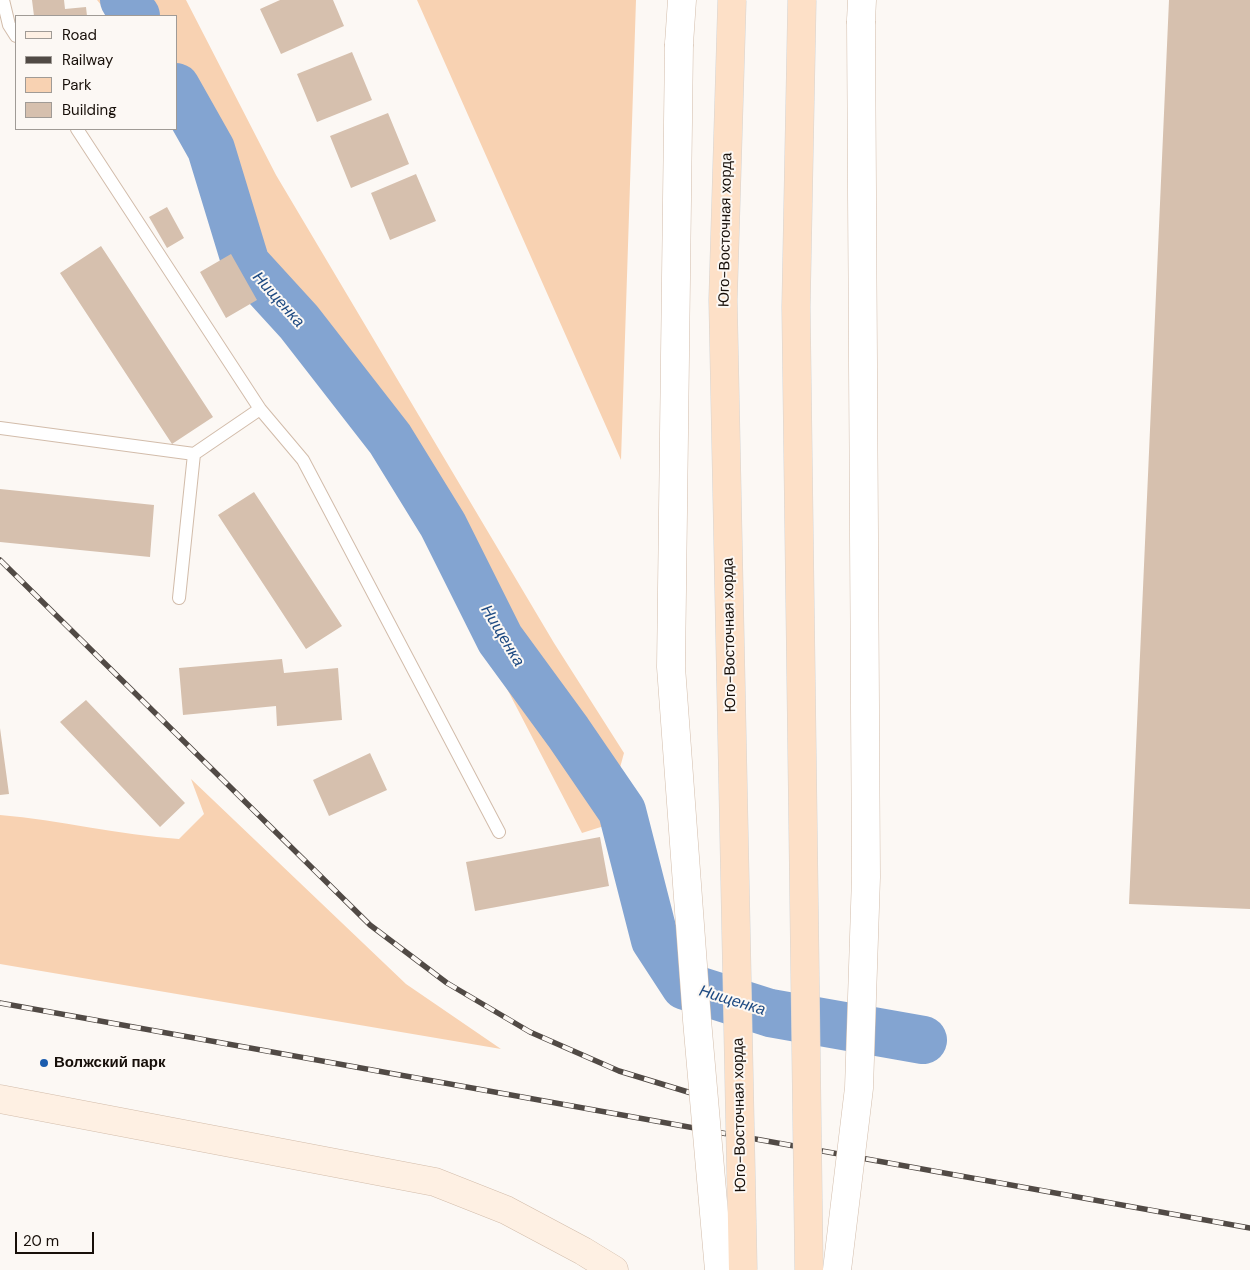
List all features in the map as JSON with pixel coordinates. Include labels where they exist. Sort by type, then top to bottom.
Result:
[{"type":"main road","name":"Юго-Восточная хорда","points":[[732,0],[723,300],[743,1270]]},
{"type":"main road","points":[[802,0],[796,307],[809,1270]]},
{"type":"main road","points":[[0,1099],[435,1182],[506,1210],[583,1250],[614,1270]]},
{"type":"street","points":[[682,0],[679,44],[671,667],[697,1020],[719,1270]]},
{"type":"street","points":[[837,1270],[859,1088],[866,877],[861,10]]},
{"type":"lane","points":[[3,0],[9,25],[15,34]]},
{"type":"lane","points":[[78,130],[260,409],[303,460],[499,832]]},
{"type":"lane","points":[[0,428],[194,454],[260,409]]},
{"type":"lane","points":[[180,598],[194,454]]},
{"type":"green space","points":[[97,0],[186,0],[276,175],[554,643],[624,753],[604,826],[582,833],[415,512],[178,125],[178,15],[109,15]]},
{"type":"green space","points":[[417,0],[636,0],[621,460]]},
{"type":"green space","points":[[191,779],[406,984],[501,1049],[0,964],[0,815],[179,839],[204,814]]},
{"type":"building","points":[[32,0],[64,0],[65,9],[86,7],[87,15],[34,15]]},
{"type":"building","points":[[280,0],[333,0],[344,26],[281,54],[260,9]]},
{"type":"building","points":[[1169,0],[1250,0],[1250,909],[1129,904]]},
{"type":"building","points":[[352,52],[372,100],[317,122],[297,74]]},
{"type":"building","points":[[388,113],[409,164],[351,188],[330,136]]},
{"type":"building","points":[[416,174],[436,221],[390,240],[371,193]]},
{"type":"building","points":[[167,207],[184,238],[167,248],[149,217]]},
{"type":"building","points":[[101,246],[213,417],[172,444],[60,273]]},
{"type":"building","points":[[231,254],[257,300],[226,318],[200,272]]},
{"type":"building","points":[[0,489],[154,505],[150,557],[0,542]]},
{"type":"building","points":[[254,492],[342,626],[306,649],[218,515]]},
{"type":"building","points":[[282,659],[284,673],[338,668],[342,720],[277,726],[276,706],[183,715],[179,668]]},
{"type":"building","points":[[86,700],[185,803],[160,827],[60,722]]},
{"type":"building","points":[[0,728],[9,794],[0,795]]},
{"type":"building","points":[[370,753],[387,790],[329,816],[313,780]]},
{"type":"building","points":[[600,837],[609,886],[475,911],[466,862]]},
{"type":"waterway","name":"Нищенка","points":[[124,0],[135,15]]},
{"type":"waterway","name":"Нищенка","points":[[178,91],[211,149],[246,264],[299,322],[390,439],[443,525],[500,639],[568,732],[622,811],[655,940],[685,986],[770,1013],[923,1040]]},
{"type":"railway","points":[[0,560],[370,925],[447,983],[530,1032],[619,1071],[711,1099]]},
{"type":"railway","points":[[0,1003],[1250,1228]]},
{"type":"place","name":"Волжский парк","points":[[44,1063]]}]
